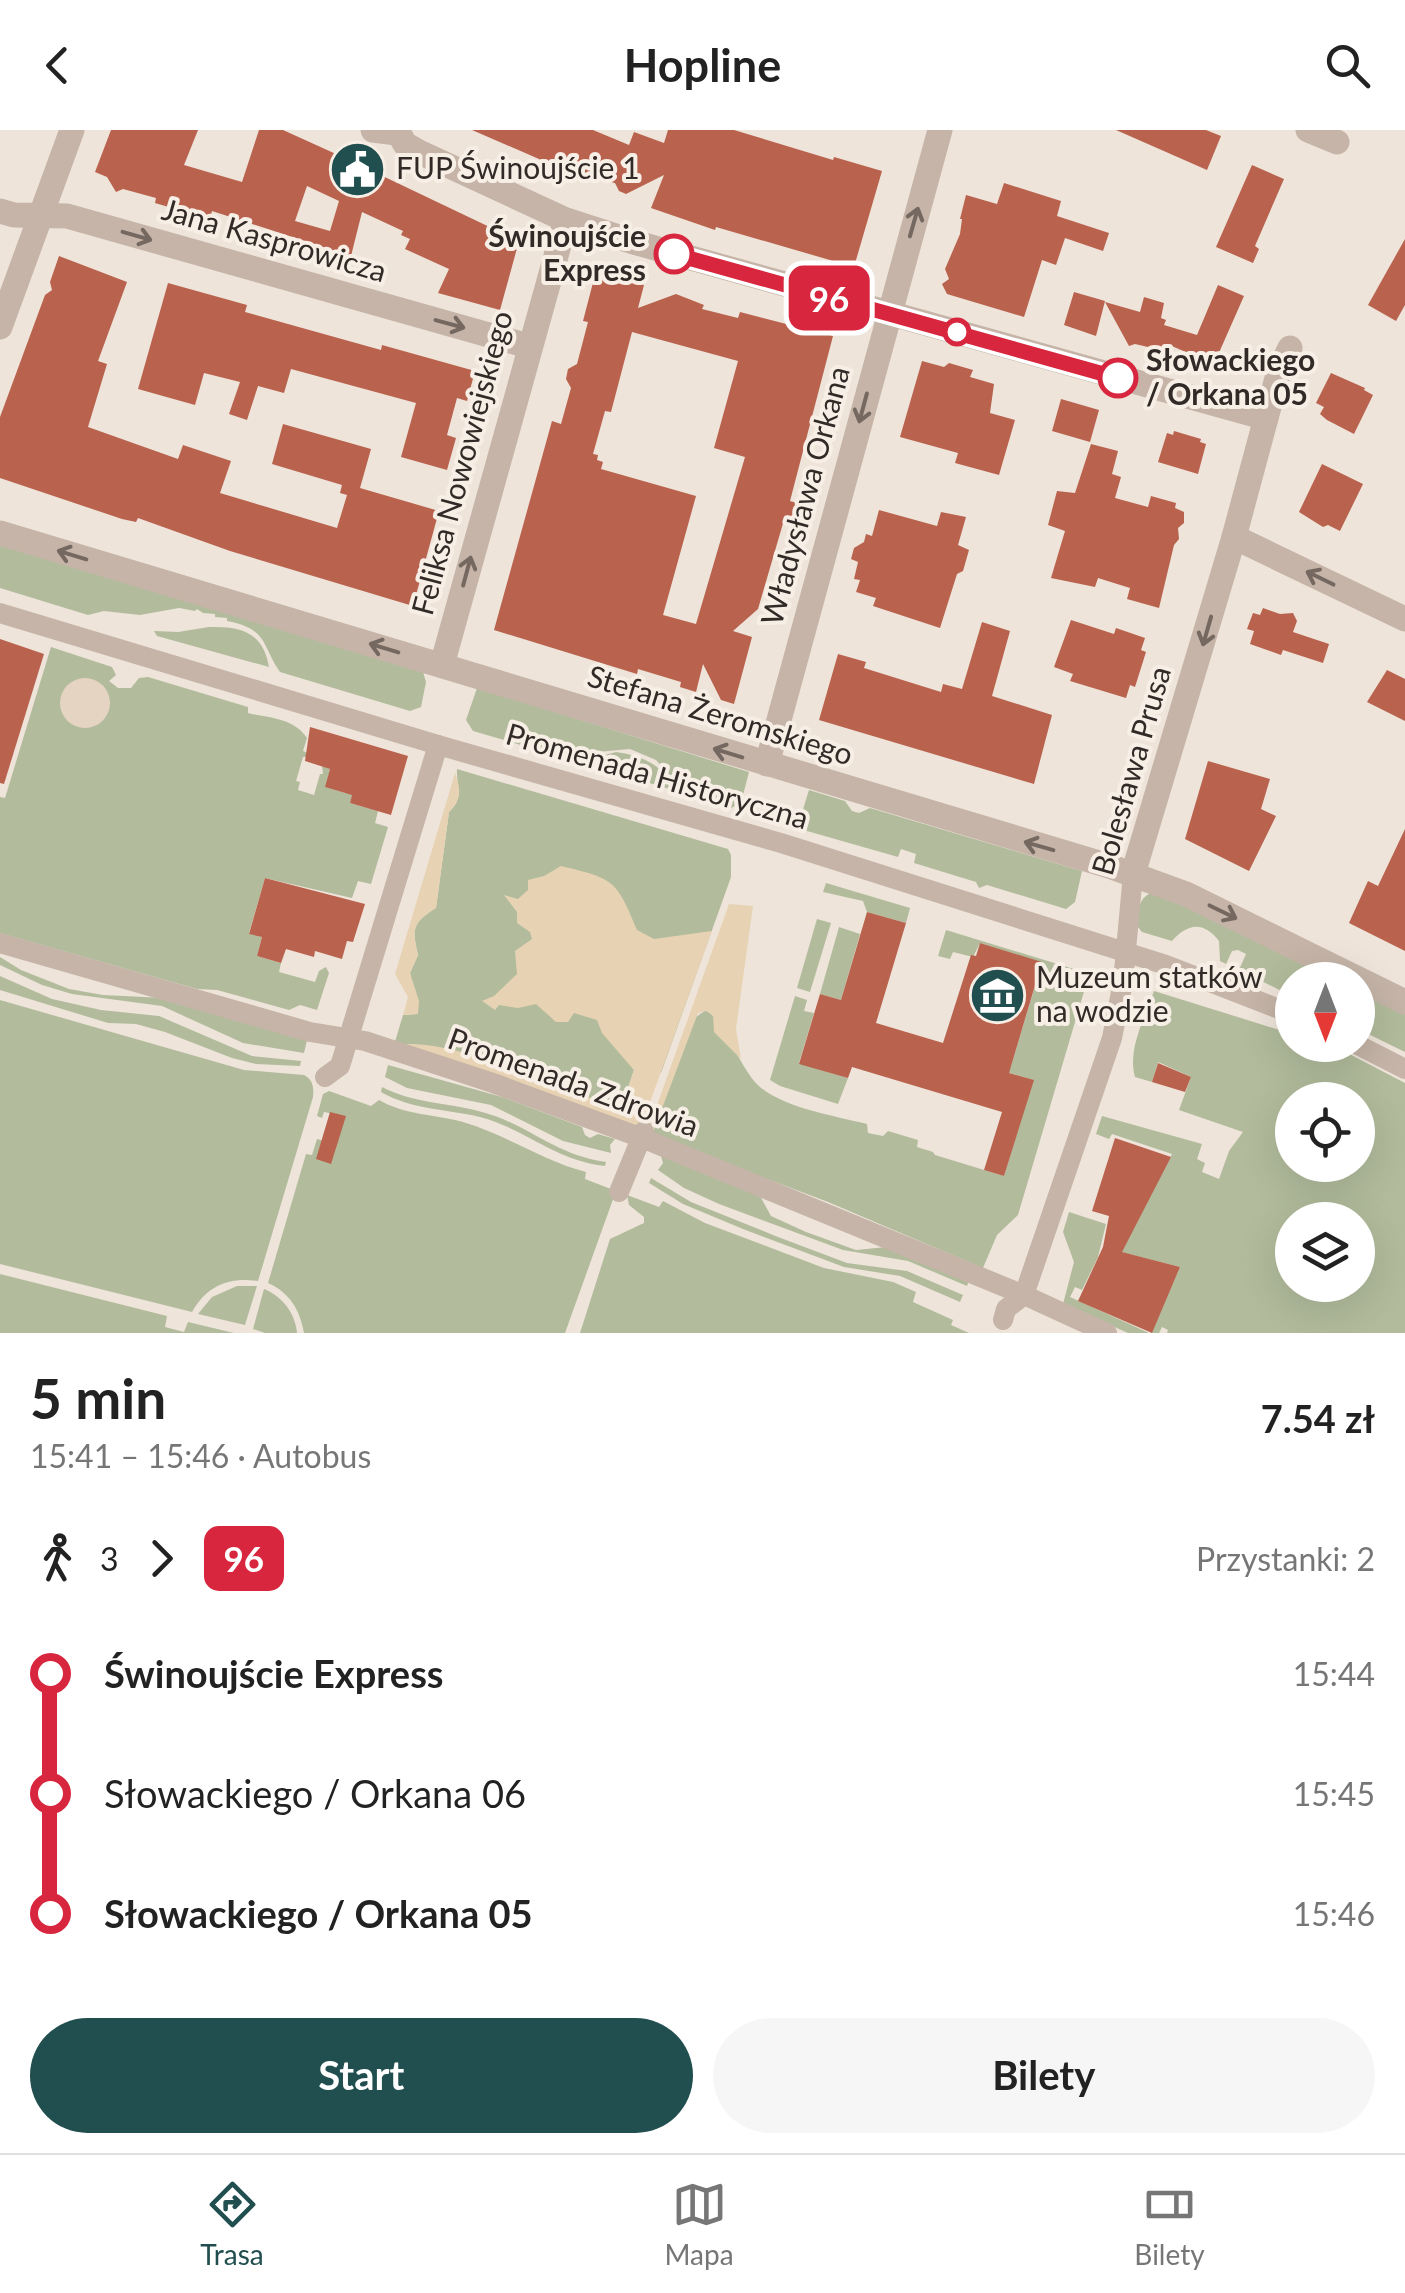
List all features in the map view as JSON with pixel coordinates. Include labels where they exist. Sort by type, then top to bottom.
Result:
[{"type":"street","points":[[0,327],[72,130]]},
{"type":"street","name":"Władysława Orkana","points":[[767,764],[940,130]]},
{"type":"street","points":[[1308,130],[1337,142]]},
{"type":"street","points":[[389,131],[420,152],[566,220],[637,244],[1266,418]]},
{"type":"street","name":"Jana Kasprowicza","points":[[0,211],[67,216],[528,346]]},
{"type":"street","name":"Feliksa Nowowiejskiego","points":[[442,665],[566,220]]},
{"type":"street","name":"Bolesława Prusa","points":[[1002,1320],[1006,1309],[1024,1295],[1112,1038],[1123,982],[1132,874],[1234,537],[1279,371],[1290,348],[1248,393],[1217,404]]},
{"type":"street","name":"Stefana Żeromskiego","points":[[0,533],[1132,874],[1186,894],[1405,1002]]},
{"type":"street","points":[[1234,537],[1405,619]]},
{"type":"street","name":"Promenada Historyczna","points":[[0,613],[438,745],[748,833],[1166,964],[1275,1007]]},
{"type":"street","points":[[325,1078],[340,1066],[438,745]]},
{"type":"street","name":"Promenada Zdrowia","points":[[0,943],[310,1032],[349,1039],[493,1082],[643,1134],[1107,1333]]},
{"type":"street","points":[[1375,1054],[1405,1069]]},
{"type":"street","points":[[620,1192],[643,1134]]},
{"type":"green space","points":[[0,545],[423,672],[426,682],[421,707],[410,711],[280,672],[257,633],[215,614],[179,608],[140,615],[104,611],[88,615],[0,588]]},
{"type":"green space","points":[[209,627],[249,634],[262,646],[269,667],[157,636],[154,631]]},
{"type":"green space","points":[[51,647],[112,667],[116,675],[109,681],[118,688],[131,688],[139,678],[148,677],[288,723],[307,738],[303,751],[308,753],[303,757],[296,781],[300,782],[298,790],[314,795],[323,774],[322,766],[330,769],[326,787],[345,793],[355,785],[350,803],[378,811],[375,823],[388,827],[371,884],[358,881],[352,898],[265,878],[249,933],[262,937],[257,956],[281,963],[279,972],[315,982],[319,971],[326,967],[329,973],[317,1010],[300,1005],[289,1010],[217,990],[197,989],[0,933],[0,797],[5,798]]},
{"type":"green space","points":[[477,688],[749,772],[741,803],[731,808],[685,794],[656,760],[630,749],[597,752],[579,762],[473,731],[466,720]]},
{"type":"green space","points":[[616,752],[659,768],[673,790],[599,768],[598,757]]},
{"type":"green space","points":[[457,769],[728,849],[731,877],[661,1073],[628,1062],[634,1070],[624,1100],[609,1105],[394,1045],[403,1015],[417,1014],[410,973],[418,955],[415,933],[422,918],[436,908],[449,812],[458,797]]},
{"type":"green space","points":[[809,790],[845,801],[852,811],[859,813],[870,808],[1082,871],[1075,902],[1066,909],[987,885],[979,888],[976,882],[914,863],[916,854],[901,849],[898,857],[807,831],[800,826],[800,819]]},
{"type":"green space","points":[[826,883],[910,908],[906,923],[867,912],[863,901],[823,892]]},
{"type":"green space","points":[[1154,892],[1300,962],[1275,962],[1275,988],[1239,970],[1246,954],[1238,950],[1232,951],[1226,964],[1220,961],[1219,941],[1201,927],[1189,928],[1172,941],[1142,932],[1138,927],[1144,897]]},
{"type":"green space","points":[[817,919],[831,923],[810,992],[797,988]]},
{"type":"green space","points":[[839,927],[860,934],[841,1000],[820,994]]},
{"type":"green space","points":[[946,930],[1077,970],[1076,974],[1088,978],[1018,1215],[997,1235],[983,1268],[828,1202],[652,1135],[693,1019],[706,1010],[755,1082],[777,1098],[867,1124],[868,1133],[883,1136],[888,1131],[918,1140],[917,1147],[935,1155],[1004,1176],[1033,1080],[996,1069],[1011,1066],[1042,963],[980,943],[973,957],[953,952],[950,959],[938,956]]},
{"type":"green space","points":[[0,957],[69,989],[164,998],[307,1040],[304,1053],[243,1043],[162,1006],[72,994],[42,985],[0,965]]},
{"type":"green space","points":[[0,976],[52,999],[101,1010],[159,1016],[252,1056],[301,1061],[300,1066],[256,1064],[165,1032],[136,1024],[108,1023],[0,990]]},
{"type":"green space","points":[[1154,991],[1275,1029],[1275,1062],[1365,1062],[1405,1083],[1405,1333],[1167,1333],[1162,1327],[1159,1333],[1151,1333],[1180,1267],[1113,1250],[1121,1220],[1136,1224],[1172,1154],[1112,1134],[1109,1139],[1096,1134],[1102,1116],[1202,1144],[1197,1159],[1205,1163],[1202,1172],[1219,1179],[1229,1151],[1243,1132],[1179,1110],[1191,1077],[1158,1062],[1152,1082],[1135,1077],[1133,1056]]},
{"type":"green space","points":[[795,996],[807,1000],[804,1011],[814,1013],[799,1063],[848,1078],[838,1104],[770,1080]]},
{"type":"green space","points":[[1375,999],[1405,1014],[1405,1052],[1375,1037]]},
{"type":"green space","points":[[0,1000],[244,1070],[304,1075],[309,1079],[313,1097],[258,1281],[237,1280],[219,1285],[192,1312],[0,1264]]},
{"type":"green space","points":[[388,1065],[502,1097],[582,1127],[590,1138],[598,1134],[615,1139],[610,1145],[611,1153],[563,1141],[491,1105],[407,1088],[385,1077]]},
{"type":"green space","points":[[382,1087],[407,1097],[498,1117],[571,1153],[606,1162],[605,1166],[570,1158],[496,1122],[405,1102],[381,1092]]},
{"type":"green space","points":[[329,1091],[371,1106],[379,1100],[407,1111],[472,1125],[586,1172],[585,1179],[616,1191],[565,1333],[304,1333],[293,1303],[268,1283],[306,1154],[312,1155],[317,1139],[336,1144],[345,1116],[324,1112],[322,1118],[317,1116],[323,1094]]},
{"type":"green space","points":[[661,1156],[759,1194],[771,1216],[806,1232],[856,1250],[886,1247],[969,1280],[967,1286],[908,1261],[843,1250],[719,1204],[684,1188],[658,1170],[663,1163]]},
{"type":"green space","points":[[651,1178],[691,1202],[847,1263],[907,1271],[963,1295],[960,1302],[900,1276],[844,1267],[683,1204],[649,1183]]},
{"type":"green space","points":[[627,1195],[659,1207],[663,1201],[705,1223],[824,1268],[893,1282],[916,1292],[913,1302],[953,1320],[951,1325],[969,1333],[580,1333],[610,1239],[644,1223],[644,1217],[629,1205]]},
{"type":"green space","points":[[1069,1212],[1106,1224],[1098,1257],[1082,1290],[1075,1287],[1070,1297],[1149,1333],[1128,1333],[1063,1304],[1074,1262],[1063,1232]]},
{"type":"green space","points":[[0,1274],[167,1316],[165,1327],[184,1332],[188,1322],[234,1333],[0,1333]]},
{"type":"green space","points":[[237,1286],[257,1286],[245,1325],[198,1314],[212,1297]]},
{"type":"green space","points":[[264,1289],[287,1306],[297,1333],[253,1329]]},
{"type":"sand","points":[[455,773],[459,794],[449,812],[436,908],[418,922],[415,933],[418,955],[410,973],[419,1001],[418,1014],[403,1015],[408,997],[395,974]]},
{"type":"sand","points":[[561,866],[611,884],[624,900],[637,930],[654,939],[712,931],[640,1130],[394,1045],[443,1048],[502,1064],[609,1105],[624,1100],[634,1070],[602,1033],[597,1020],[574,1013],[568,1022],[556,1022],[536,1004],[518,1008],[499,1005],[495,1010],[482,1001],[494,996],[517,974],[515,951],[532,939],[530,932],[517,923],[517,912],[504,895],[518,899],[528,890],[528,880]]},
{"type":"sand","points":[[729,904],[753,906],[736,1029],[741,1059],[714,1032],[713,1015],[706,1011],[698,1013],[652,1135],[647,1133]]},
{"type":"shaded area","points":[[85,678],[103,685],[110,703],[103,721],[85,728],[67,721],[60,703],[67,685]]},
{"type":"building","points":[[111,130],[198,130],[184,165],[242,182],[259,130],[283,130],[519,241],[500,310],[438,293],[449,269],[405,249],[410,239],[401,235],[403,231],[362,212],[351,256],[212,211],[210,219],[155,203],[156,198],[123,189],[116,192],[107,177],[95,172]],"holes":[[[307,186],[339,201],[330,231],[295,221]]]},
{"type":"building","points":[[472,130],[593,130],[629,145],[634,132],[664,143],[668,130],[734,130],[882,171],[854,267],[716,227],[715,230],[651,208],[664,175],[626,194],[615,183],[551,171],[539,159]]},
{"type":"building","points":[[1116,130],[1206,130],[1221,136],[1207,170]]},
{"type":"building","points":[[1252,165],[1284,179],[1255,246],[1259,249],[1253,263],[1216,247]]},
{"type":"building","points":[[1004,183],[1061,201],[1057,216],[1109,233],[1103,251],[1065,238],[1056,265],[1042,260],[1024,317],[947,294],[942,284],[949,279],[945,269],[960,234],[966,195],[997,204]]},
{"type":"building","points":[[1405,239],[1405,305],[1396,321],[1368,305]]},
{"type":"building","points":[[59,256],[127,282],[98,361],[107,364],[88,427],[178,459],[183,445],[231,461],[220,493],[337,528],[347,495],[340,493],[342,485],[272,464],[283,424],[371,449],[360,488],[439,511],[413,606],[230,551],[138,518],[136,522],[122,519],[0,478],[0,417],[45,295],[52,290],[50,282]]},
{"type":"building","points":[[596,271],[644,285],[638,308],[676,294],[704,305],[702,309],[738,318],[740,312],[833,336],[790,501],[797,503],[792,522],[784,520],[758,609],[733,631],[752,637],[734,704],[721,700],[703,664],[696,692],[680,687],[681,682],[638,669],[637,674],[494,630],[552,421],[561,424],[571,388],[566,379],[568,369],[577,364],[588,322],[583,321]],"holes":[[[632,332],[738,361],[714,448],[745,457],[696,624],[663,615],[696,496],[601,469],[603,462],[593,454],[605,411],[611,412]]]},
{"type":"building","points":[[168,283],[247,305],[245,312],[381,350],[382,345],[475,371],[467,401],[457,398],[447,435],[456,438],[447,470],[401,457],[416,403],[291,369],[284,393],[258,386],[247,420],[229,414],[240,382],[204,373],[195,405],[138,389]]},
{"type":"building","points":[[1218,285],[1244,296],[1214,364],[1167,344],[1152,352],[1148,347],[1129,346],[1105,302],[1140,312],[1144,297],[1164,303],[1164,325],[1197,335]]},
{"type":"building","points":[[1074,292],[1105,301],[1096,336],[1064,325]]},
{"type":"building","points":[[922,361],[973,370],[970,377],[994,384],[990,413],[1015,420],[999,475],[955,463],[958,453],[900,437]]},
{"type":"building","points":[[1331,373],[1373,395],[1354,434],[1320,414],[1324,407],[1316,403]]},
{"type":"building","points":[[1061,399],[1099,410],[1090,442],[1052,431]]},
{"type":"building","points":[[1174,431],[1206,444],[1198,474],[1158,462],[1167,433],[1173,435]]},
{"type":"building","points":[[1091,444],[1118,451],[1112,474],[1121,477],[1115,498],[1148,507],[1151,496],[1176,503],[1175,508],[1184,512],[1159,608],[1127,599],[1130,588],[1098,578],[1095,587],[1051,578],[1065,531],[1048,525],[1057,491],[1075,493]]},
{"type":"building","points":[[1322,464],[1363,484],[1340,531],[1328,525],[1323,527],[1299,512]]},
{"type":"building","points":[[879,510],[937,526],[941,512],[966,517],[958,545],[969,550],[940,628],[873,606],[876,598],[856,592],[860,580],[854,579],[858,562],[851,559],[854,548],[864,542],[866,534],[872,536]]},
{"type":"building","points":[[1263,608],[1280,614],[1293,613],[1297,621],[1293,632],[1329,644],[1323,663],[1250,644],[1254,631],[1247,629],[1253,613],[1260,615]]},
{"type":"building","points":[[1071,620],[1114,634],[1116,628],[1145,638],[1141,650],[1146,652],[1135,687],[1130,685],[1126,698],[1070,681],[1073,674],[1054,667]]},
{"type":"building","points":[[982,622],[1010,631],[992,696],[1052,715],[1034,784],[819,720],[838,654],[866,662],[864,668],[941,692],[943,684],[962,689]]},
{"type":"building","points":[[0,639],[44,654],[4,784],[0,783]]},
{"type":"building","points":[[1387,670],[1405,679],[1405,721],[1367,702]]},
{"type":"building","points":[[310,727],[408,756],[391,815],[350,803],[352,795],[325,787],[330,769],[305,761]]},
{"type":"building","points":[[1208,761],[1270,779],[1261,809],[1276,816],[1249,871],[1185,839]]},
{"type":"building","points":[[1405,829],[1405,951],[1349,923],[1368,881],[1378,886]]},
{"type":"building","points":[[265,878],[365,904],[353,942],[347,941],[342,959],[315,951],[314,957],[286,949],[281,963],[257,956],[262,937],[249,934]]},
{"type":"building","points":[[867,912],[906,923],[876,1023],[943,1043],[971,955],[976,956],[980,943],[1042,962],[1009,1073],[1034,1080],[1004,1176],[984,1170],[1002,1112],[852,1067],[848,1078],[799,1064],[820,994],[841,1000]]},
{"type":"building","points":[[1158,1063],[1191,1077],[1185,1092],[1152,1082]]},
{"type":"building","points":[[330,1112],[346,1116],[331,1164],[316,1159]]},
{"type":"building","points":[[1115,1138],[1171,1157],[1122,1252],[1180,1267],[1152,1333],[1078,1301],[1103,1247],[1109,1216],[1092,1211]]},
{"type":"bus line","name":"96","points":[[674,254],[1118,378]]},
{"type":"place","name":"FUP Świnoujście 1","points":[[357,169]]},
{"type":"place","name":"Świnoujście Express","points":[[674,254]]},
{"type":"place","name":"Słowackiego / Orkana 05","points":[[1118,378]]},
{"type":"place","name":"Muzeum statków na wodzie","points":[[997,995]]}]
